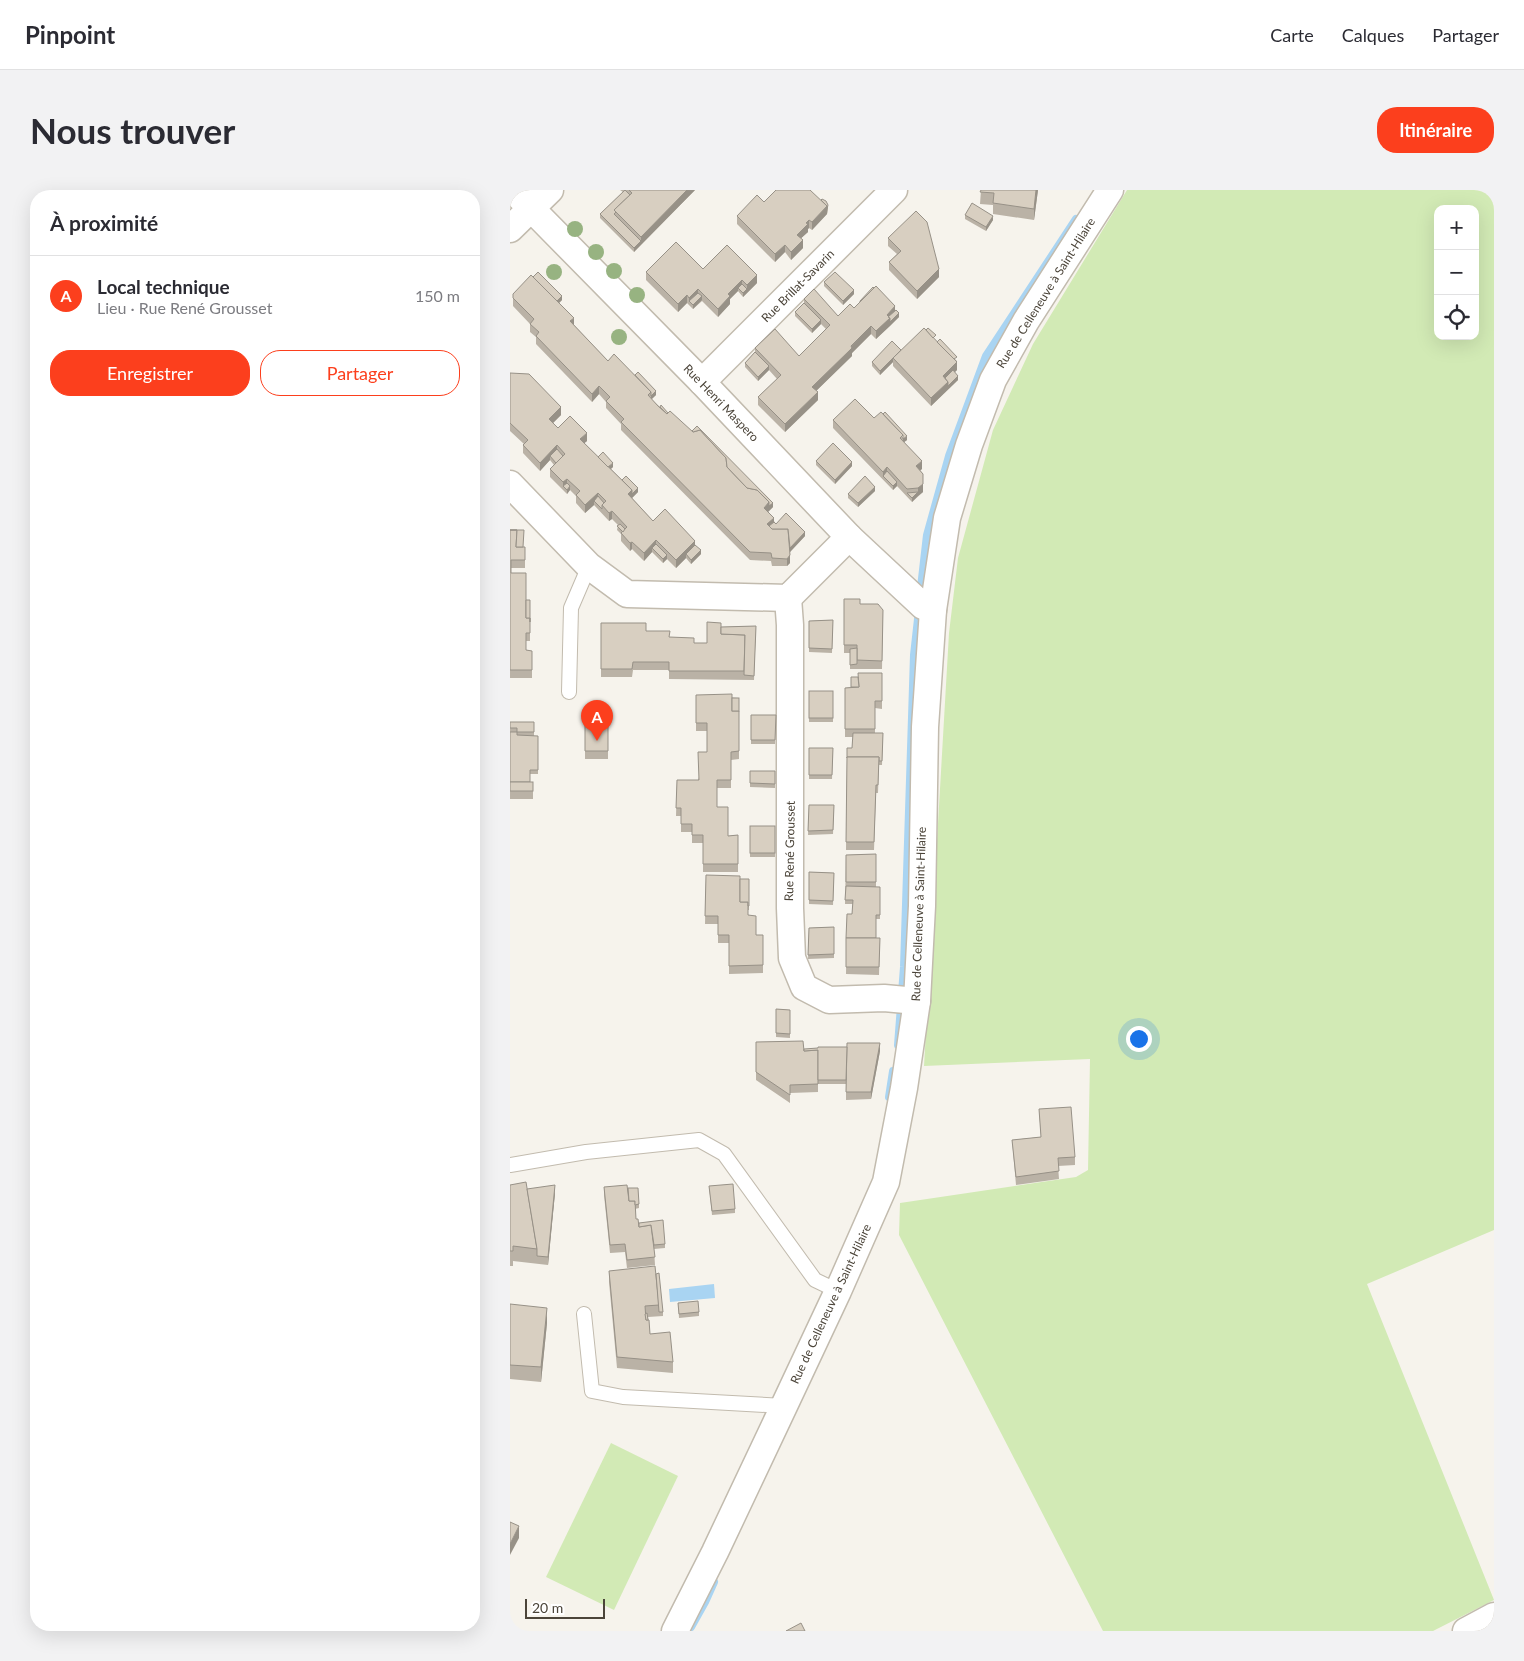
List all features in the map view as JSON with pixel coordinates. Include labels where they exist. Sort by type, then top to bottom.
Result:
[{"type":"street","points":[[510,229],[522,199],[550,190]]},
{"type":"street","name":"Rue Brillat-Savarin","points":[[702,382],[894,190]]},
{"type":"street","name":"Rue de Celleneuve à Saint-Hilaire","points":[[675,1631],[715,1552],[784,1406],[886,1182],[904,1088],[917,1001],[922,906],[925,727],[934,610],[947,518],[969,445],[993,380],[1026,321],[1110,190]]},
{"type":"street","name":"Rue Henri Maspero","points":[[522,199],[702,382],[850,537],[923,606],[934,610]]},
{"type":"street","points":[[510,484],[589,566],[627,594],[788,598],[850,537]]},
{"type":"street","name":"Rue René Grousset","points":[[788,598],[790,625],[790,908],[792,958],[804,987],[828,1000],[884,998],[917,1001]]},
{"type":"street","points":[[1466,1631],[1494,1616]]},
{"type":"lane","points":[[569,692],[571,608],[589,566]]},
{"type":"lane","points":[[510,1165],[586,1152],[700,1140],[724,1154],[815,1280],[838,1291]]},
{"type":"lane","points":[[584,1314],[592,1391],[623,1397],[784,1406]]},
{"type":"green space","points":[[1127,190],[1494,190],[1494,1230],[1367,1284],[1494,1600],[1433,1631],[1103,1631],[899,1235],[900,1203],[1076,1177],[1088,1170],[1090,1059],[924,1066],[949,633],[958,558],[993,430],[1033,344]]},
{"type":"green space","points":[[611,1443],[678,1476],[614,1610],[546,1577]]},
{"type":"water","points":[[714,1284],[715,1298],[670,1302],[669,1289]]},
{"type":"building","points":[[625,190],[630,195],[614,210],[616,212],[614,214],[641,241],[634,248],[600,214]]},
{"type":"building","points":[[629,190],[687,190],[641,237],[614,210],[632,193]]},
{"type":"building","points":[[776,190],[810,190],[827,206],[812,222],[809,220],[806,223],[808,224],[797,235],[803,240],[791,252],[785,245],[775,254],[737,216],[757,195],[764,202]]},
{"type":"building","points":[[981,190],[1036,190],[1034,209],[993,203],[994,193],[980,192]]},
{"type":"building","points":[[821,200],[828,205],[827,209],[827,206]]},
{"type":"building","points":[[972,203],[993,216],[986,227],[965,215]]},
{"type":"building","points":[[916,211],[927,222],[939,269],[917,291],[889,262],[901,251],[888,238]]},
{"type":"building","points":[[676,242],[703,269],[727,245],[757,275],[747,285],[742,280],[728,294],[730,296],[718,309],[698,289],[689,298],[687,295],[678,304],[646,272]]},
{"type":"building","points":[[538,272],[562,296],[557,301],[533,277]]},
{"type":"building","points":[[835,272],[854,290],[843,301],[824,282]]},
{"type":"building","points":[[531,275],[574,318],[570,321],[608,361],[614,354],[651,392],[648,395],[658,406],[667,414],[670,411],[693,432],[700,430],[726,458],[727,467],[747,488],[757,490],[769,502],[764,508],[774,518],[767,524],[772,529],[788,529],[790,555],[787,559],[772,558],[771,553],[750,552],[621,422],[624,419],[606,401],[610,397],[599,386],[592,394],[536,336],[539,332],[530,324],[534,319],[513,298],[513,294]]},
{"type":"building","points":[[742,284],[747,289],[743,293],[738,288]]},
{"type":"building","points":[[876,286],[895,306],[887,315],[890,318],[876,331],[871,326],[851,346],[852,348],[812,387],[818,392],[785,424],[758,397],[781,375],[755,348],[775,329],[799,356],[830,325],[804,299],[814,289],[838,316],[850,304],[854,308]]},
{"type":"building","points":[[874,288],[860,302],[860,301]]},
{"type":"building","points":[[698,293],[702,296],[693,305],[689,301]]},
{"type":"building","points":[[804,303],[821,320],[812,329],[795,312]]},
{"type":"building","points":[[896,310],[899,313],[890,322],[888,317]]},
{"type":"building","points":[[924,328],[957,362],[943,376],[948,382],[931,398],[893,358]]},
{"type":"building","points":[[928,328],[936,335],[933,338],[926,330]]},
{"type":"building","points":[[940,339],[957,357],[954,359],[937,342]]},
{"type":"building","points":[[892,341],[901,350],[880,371],[872,362]]},
{"type":"building","points":[[755,352],[769,366],[758,377],[745,363]]},
{"type":"building","points":[[953,370],[958,376],[948,386],[945,378]]},
{"type":"building","points":[[638,372],[656,391],[651,396],[651,392],[635,375]]},
{"type":"building","points":[[510,373],[529,374],[561,407],[549,419],[558,428],[570,416],[587,433],[580,439],[632,490],[628,494],[653,521],[665,509],[695,541],[676,560],[656,540],[644,553],[632,542],[630,543],[621,533],[627,527],[612,511],[609,513],[602,505],[606,501],[598,493],[585,505],[576,495],[580,491],[567,479],[563,482],[550,469],[565,454],[557,445],[540,463],[523,445],[528,440],[510,423]]},
{"type":"building","points":[[855,399],[874,418],[881,412],[903,435],[900,438],[922,461],[916,466],[923,474],[923,484],[918,488],[907,489],[887,467],[883,472],[833,420]]},
{"type":"building","points":[[661,405],[668,413],[667,414],[660,407]]},
{"type":"building","points":[[885,412],[907,436],[903,439],[903,435],[883,414]]},
{"type":"building","points":[[697,426],[773,503],[769,506],[769,502],[757,490],[747,488],[727,467],[726,458],[700,430],[692,431]]},
{"type":"building","points":[[833,443],[852,462],[835,480],[816,461]]},
{"type":"building","points":[[557,449],[563,456],[556,463],[550,456]]},
{"type":"building","points":[[603,452],[613,463],[608,467],[598,457]]},
{"type":"building","points":[[887,471],[897,482],[893,486],[883,476]]},
{"type":"building","points":[[626,476],[638,488],[632,494],[632,490],[622,480]]},
{"type":"building","points":[[865,476],[875,487],[858,503],[848,494]]},
{"type":"building","points":[[567,483],[570,486],[567,490],[563,486]]},
{"type":"building","points":[[918,492],[912,498],[907,493]]},
{"type":"building","points":[[598,496],[604,503],[602,509],[594,501]]},
{"type":"building","points":[[786,513],[805,532],[790,548],[788,529],[772,529],[769,526],[774,522],[776,524]]},
{"type":"building","points":[[620,524],[625,529],[623,532],[617,526]]},
{"type":"building","points":[[510,530],[517,530],[516,547],[525,547],[525,560],[511,560],[511,573],[526,573],[526,618],[530,618],[530,633],[526,633],[526,650],[532,651],[532,670],[510,670]]},
{"type":"building","points":[[517,530],[524,530],[523,547],[516,547]]},
{"type":"building","points":[[656,544],[667,555],[663,559],[652,548]]},
{"type":"building","points":[[695,545],[701,550],[691,560],[686,554]]},
{"type":"building","points":[[844,599],[860,599],[860,604],[878,604],[883,610],[882,661],[857,660],[857,645],[844,645]]},
{"type":"building","points":[[526,600],[530,600],[530,618],[526,618]]},
{"type":"building","points":[[833,620],[832,649],[809,648],[809,621]]},
{"type":"building","points":[[707,622],[721,623],[721,634],[745,635],[744,671],[669,671],[669,662],[633,662],[632,669],[601,669],[601,623],[646,623],[646,631],[670,631],[669,637],[694,638],[694,643],[707,643]]},
{"type":"building","points":[[756,626],[754,676],[744,675],[745,635],[721,634],[721,627]]},
{"type":"building","points":[[857,648],[857,664],[850,665],[850,649]]},
{"type":"building","points":[[858,673],[882,673],[882,701],[875,701],[875,729],[845,729],[845,688],[859,687]]},
{"type":"building","points":[[851,677],[858,677],[859,687],[851,687]]},
{"type":"building","points":[[809,691],[833,691],[833,718],[809,718]]},
{"type":"building","points":[[732,694],[732,711],[739,711],[739,751],[731,752],[731,780],[717,780],[717,807],[728,807],[728,836],[738,835],[738,864],[703,864],[703,835],[692,835],[692,824],[681,824],[681,808],[676,808],[677,780],[699,780],[698,752],[707,752],[707,723],[696,723],[696,695]]},
{"type":"building","points":[[732,698],[739,698],[739,711],[732,711]]},
{"type":"building","points":[[608,715],[608,751],[585,751],[585,716]]},
{"type":"building","points":[[751,715],[776,715],[775,740],[751,740]]},
{"type":"building","points":[[510,722],[534,722],[534,732],[517,732],[517,728],[510,728]]},
{"type":"building","points":[[510,732],[517,732],[517,735],[538,736],[538,770],[530,770],[530,782],[510,782]]},
{"type":"building","points":[[853,733],[883,733],[882,761],[879,761],[879,757],[847,757],[847,748],[852,748]]},
{"type":"building","points":[[809,748],[833,748],[832,775],[809,775]]},
{"type":"building","points":[[847,757],[879,757],[874,842],[846,842]]},
{"type":"building","points":[[750,771],[775,771],[775,784],[750,783]]},
{"type":"building","points":[[510,782],[533,782],[533,791],[510,791]]},
{"type":"building","points":[[809,805],[834,805],[833,830],[808,831]]},
{"type":"building","points":[[750,826],[775,826],[775,853],[750,853]]},
{"type":"building","points":[[876,854],[876,882],[846,882],[846,855]]},
{"type":"building","points":[[809,872],[834,873],[833,901],[809,900]]},
{"type":"building","points":[[706,875],[740,876],[740,902],[748,902],[748,915],[756,916],[756,935],[763,935],[763,965],[729,966],[729,935],[718,935],[718,916],[705,916]]},
{"type":"building","points":[[740,879],[749,879],[749,906],[748,902],[740,902]]},
{"type":"building","points":[[846,886],[880,887],[880,915],[876,915],[876,938],[846,938],[847,914],[852,914],[853,900],[845,900]]},
{"type":"building","points":[[834,927],[834,954],[808,955],[809,928]]},
{"type":"building","points":[[846,938],[880,938],[879,967],[846,967]]},
{"type":"building","points":[[776,1009],[790,1010],[790,1034],[776,1033]]},
{"type":"building","points":[[803,1041],[804,1051],[818,1050],[818,1084],[790,1085],[790,1095],[756,1072],[756,1042]]},
{"type":"building","points":[[847,1043],[880,1043],[871,1092],[846,1092]]},
{"type":"building","points":[[847,1047],[846,1080],[818,1080],[818,1050],[804,1051],[804,1049]]},
{"type":"building","points":[[1071,1107],[1075,1157],[1058,1158],[1059,1171],[1016,1177],[1012,1140],[1041,1137],[1039,1109]]},
{"type":"building","points":[[526,1182],[537,1249],[513,1246],[513,1251],[510,1251],[510,1185]]},
{"type":"building","points":[[733,1184],[735,1209],[712,1211],[709,1186]]},
{"type":"building","points":[[555,1185],[548,1257],[537,1256],[527,1189]]},
{"type":"building","points":[[627,1185],[629,1201],[635,1201],[636,1219],[638,1219],[639,1227],[651,1225],[655,1257],[627,1260],[625,1244],[610,1245],[604,1187]]},
{"type":"building","points":[[628,1188],[638,1188],[639,1204],[635,1205],[635,1201],[629,1201]]},
{"type":"building","points":[[663,1220],[665,1244],[654,1245],[651,1225],[639,1227],[639,1223]]},
{"type":"building","points":[[655,1266],[659,1305],[645,1306],[646,1320],[649,1320],[650,1334],[670,1332],[673,1362],[617,1357],[609,1271]]},
{"type":"building","points":[[659,1273],[663,1312],[659,1312],[656,1274]]},
{"type":"building","points":[[698,1301],[699,1312],[679,1314],[678,1303]]},
{"type":"building","points":[[510,1304],[547,1308],[541,1367],[510,1365]]},
{"type":"building","points":[[510,1522],[519,1526],[510,1544]]},
{"type":"building","points":[[801,1623],[805,1631],[786,1631]]},
{"type":"waterway","points":[[920,596],[927,535],[949,456],[986,356],[1076,219]]},
{"type":"waterway","points":[[898,1045],[904,967],[914,655],[919,610]]},
{"type":"waterway","points":[[889,1097],[893,1071]]},
{"type":"waterway","points":[[691,1627],[714,1582]]},
{"type":"place","name":"Local technique","points":[[597,741]]}]
